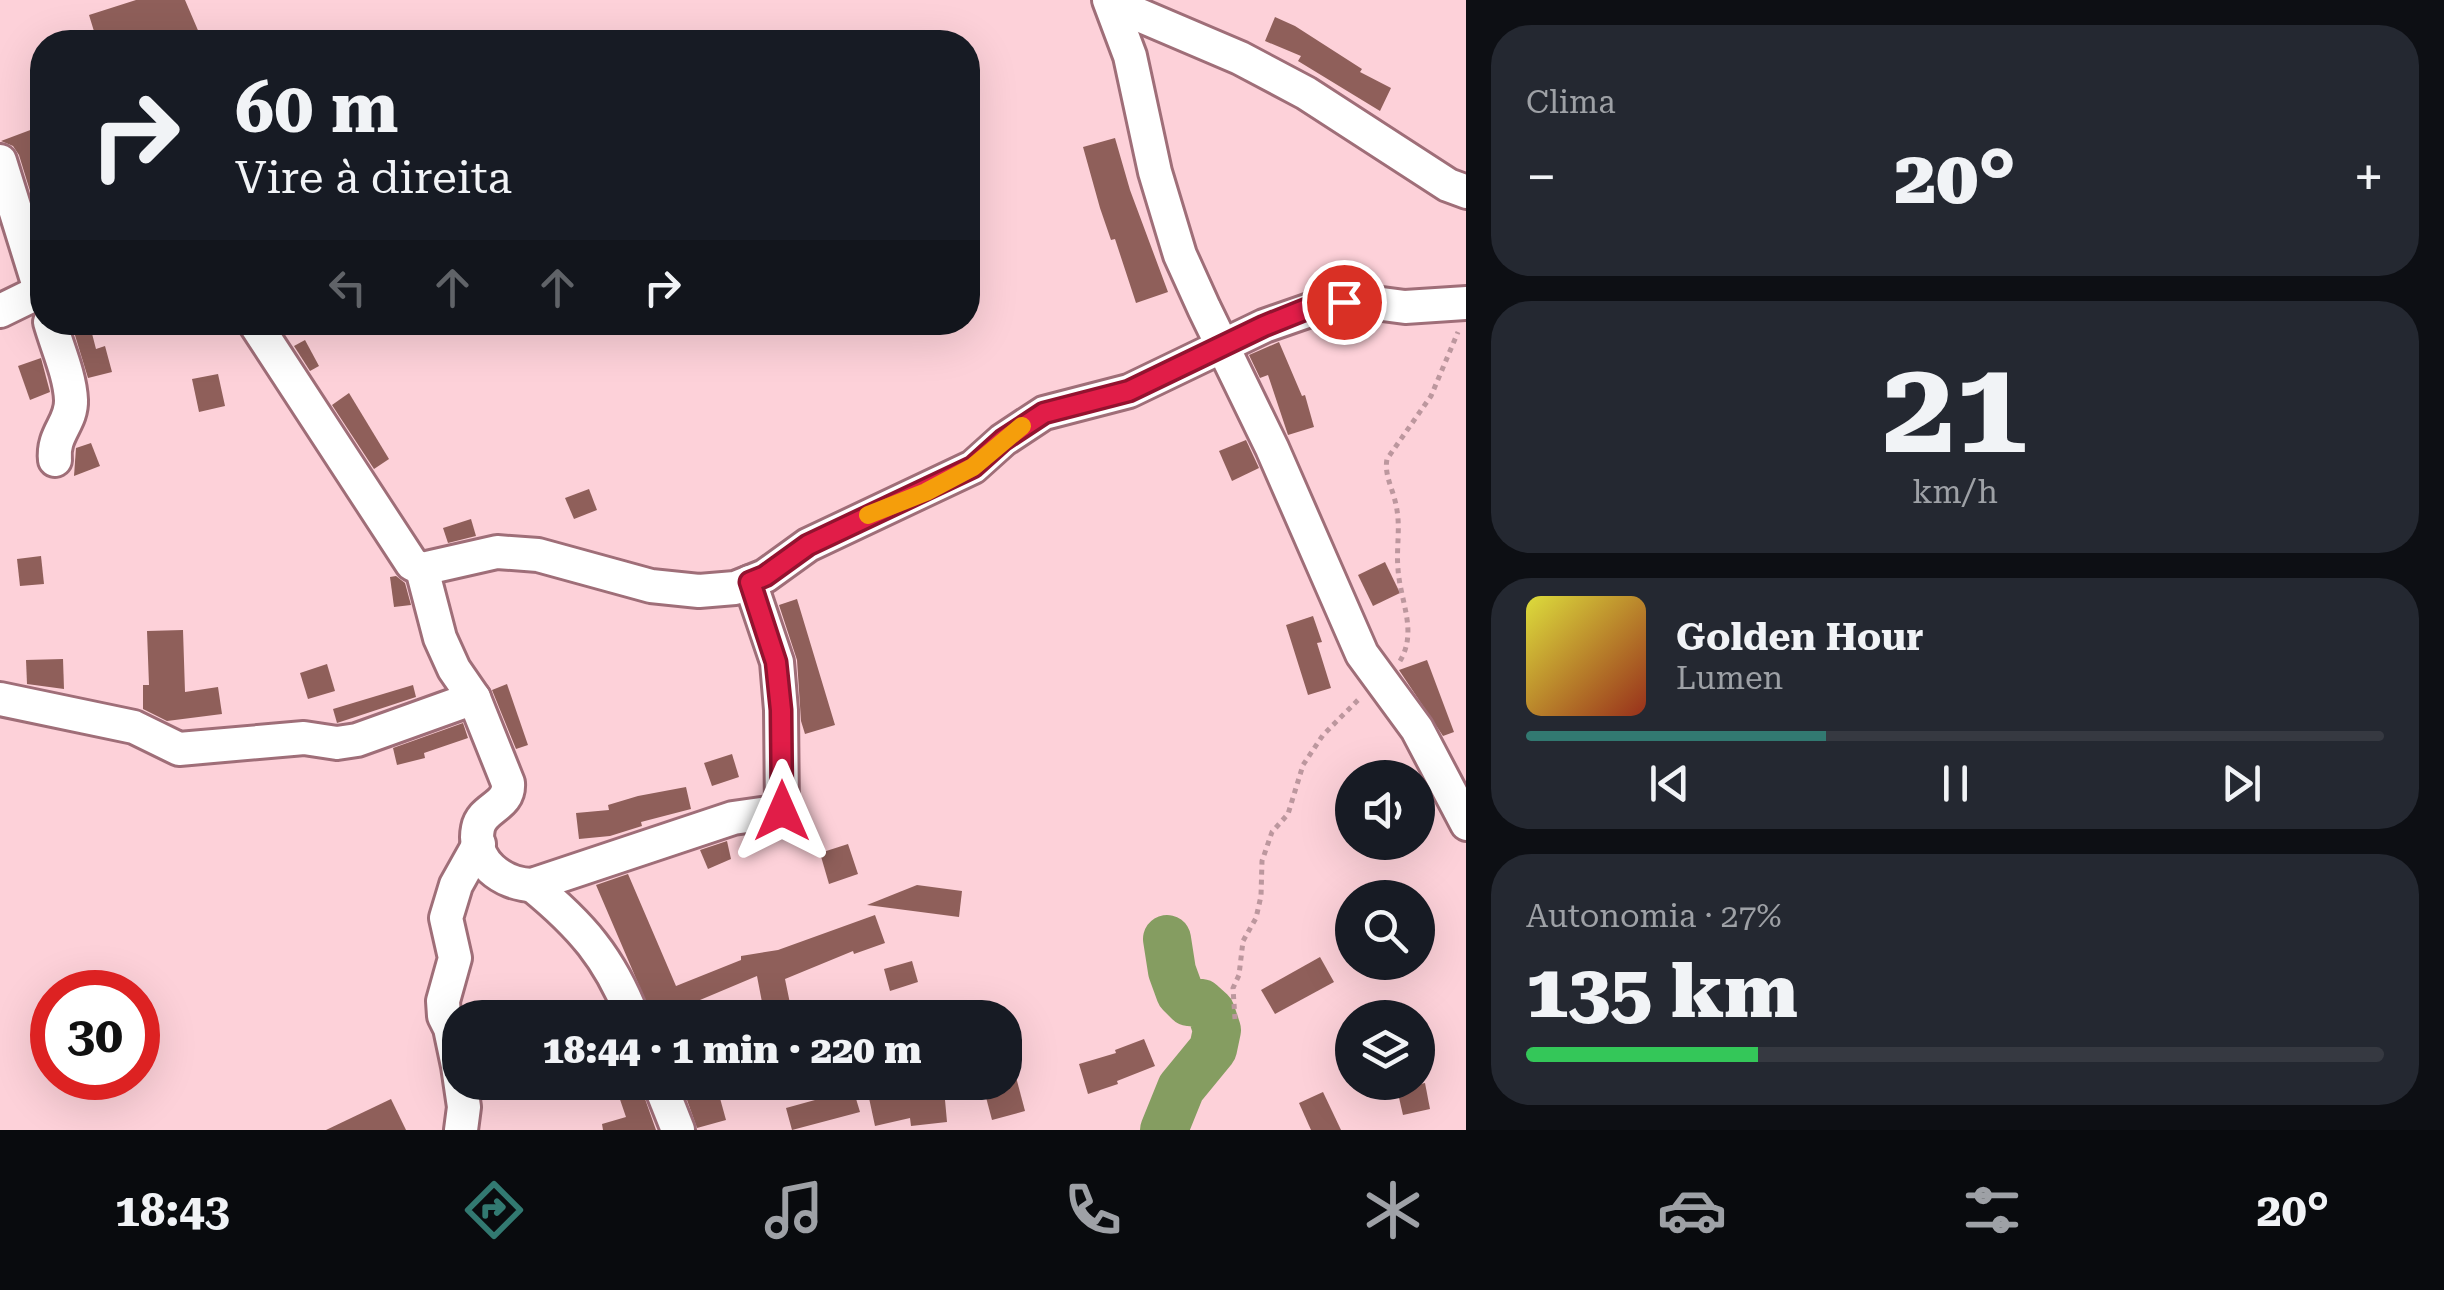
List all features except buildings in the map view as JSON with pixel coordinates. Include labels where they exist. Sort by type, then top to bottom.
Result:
[{"type":"street","points":[[1110,2],[1240,58],[1306,93],[1448,185],[1466,192]]},
{"type":"street","points":[[1110,2],[1130,56],[1155,172],[1180,254],[1272,448],[1362,654],[1417,729],[1466,824]]},
{"type":"street","points":[[0,161],[30,258]]},
{"type":"street","points":[[422,570],[497,552],[538,556],[651,586],[735,588],[765,576],[808,545],[973,467],[1003,440],[1044,413],[1129,391],[1222,344],[1314,306],[1368,302],[1463,315]]},
{"type":"street","points":[[0,310],[30,305]]},
{"type":"street","points":[[53,335],[71,402],[53,445],[55,460]]},
{"type":"street","points":[[262,335],[412,564],[422,570],[440,638],[454,669],[474,698],[497,751],[508,793],[478,828],[486,863],[501,879],[516,885],[532,885],[733,818],[782,811],[781,710],[776,662],[750,582]]},
{"type":"street","points":[[0,699],[134,727],[179,749],[200,749],[304,738],[356,740],[474,698]]},
{"type":"street","points":[[460,1130],[464,1107],[443,1001],[455,958],[446,918],[456,885],[479,844]]},
{"type":"street","points":[[532,885],[562,910],[606,958],[625,1000]]},
{"type":"street","points":[[666,1100],[678,1130]]},
{"type":"path","points":[[1235,1019],[1234,988],[1242,942],[1256,918],[1261,896],[1262,861],[1272,832],[1288,814],[1302,764],[1323,735],[1403,658],[1408,643],[1408,620],[1398,574],[1398,516],[1385,469],[1387,459],[1431,396],[1463,315]]},
{"type":"waterway","points":[[1164,1130],[1181,1088],[1213,1049],[1217,1030],[1211,1012],[1180,993],[1167,939]]},
{"type":"slow traffic","points":[[868,515],[926,492],[973,467],[1022,426]]},
{"type":"route","points":[[782,811],[781,710],[776,662],[750,582],[765,576],[808,545],[973,467],[1003,440],[1044,413],[1129,391],[1264,326],[1314,306],[1344,302]]}]
